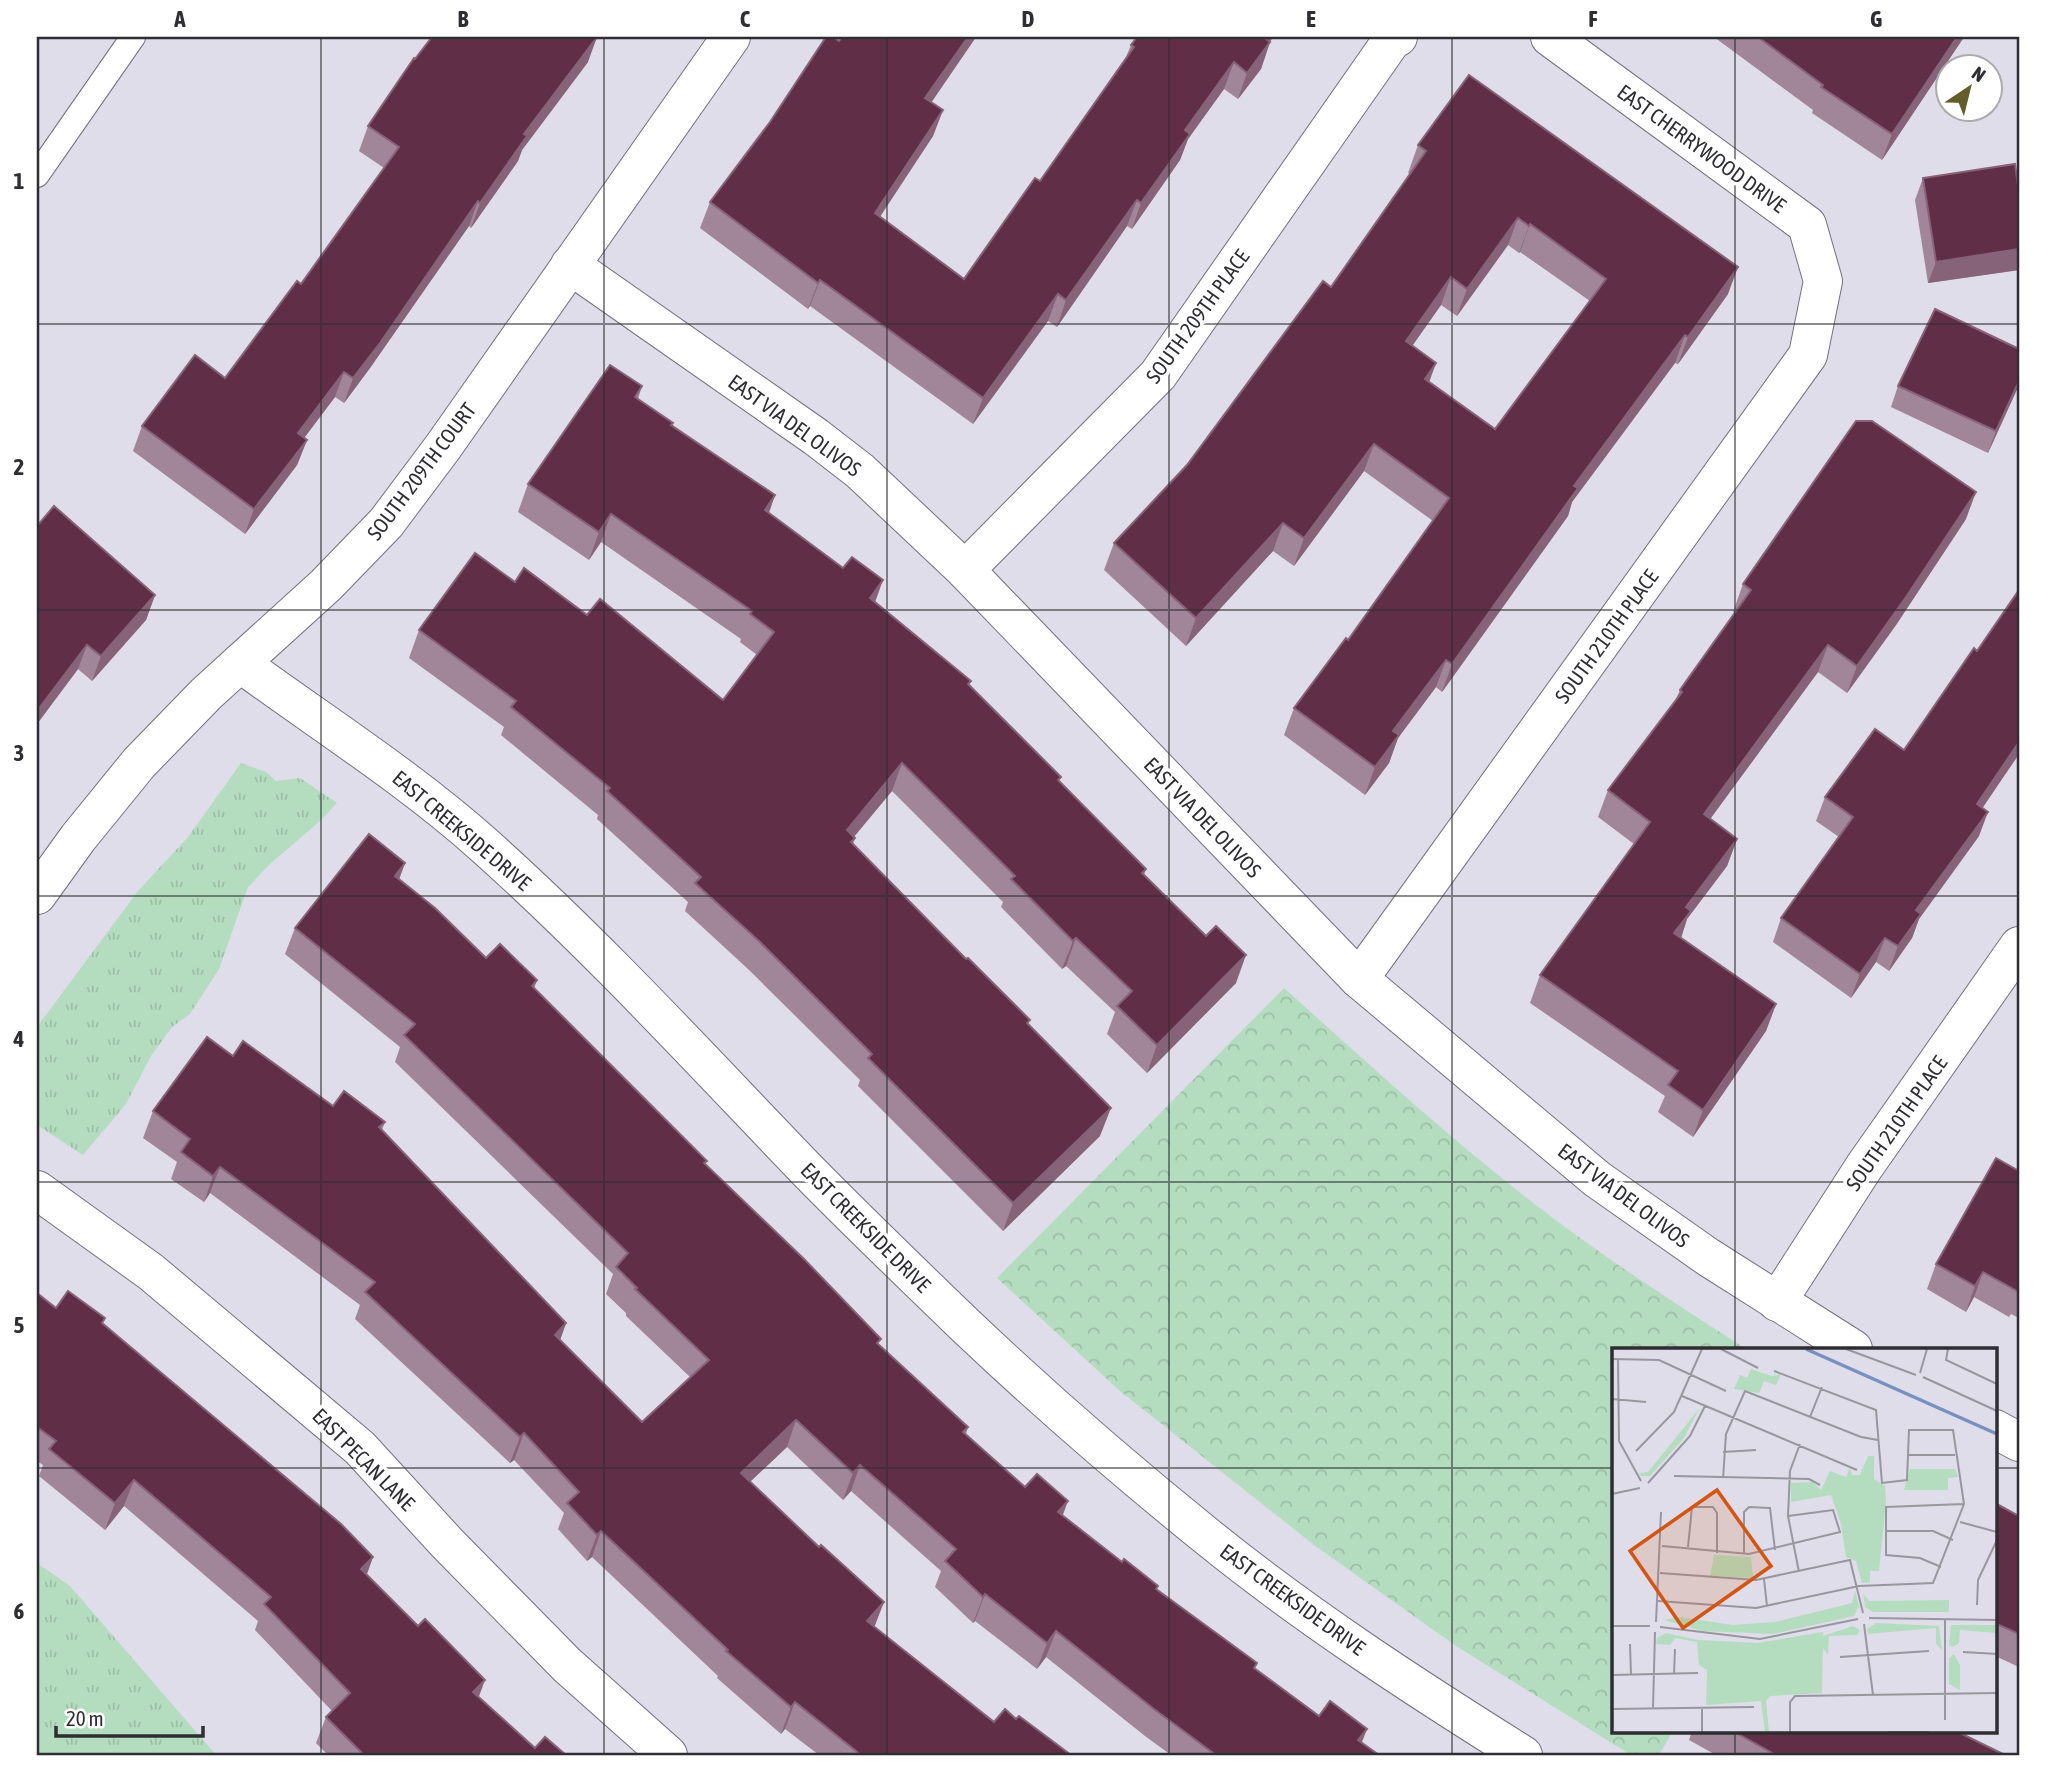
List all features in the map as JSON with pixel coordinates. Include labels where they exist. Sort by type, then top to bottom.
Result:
[{"type":"street","name":"SOUTH 209TH COURT","points":[[37,895],[78,838],[139,763],[206,694],[326,585],[386,523],[443,447],[731,37]]},
{"type":"street","name":"SOUTH 209TH PLACE","points":[[965,570],[1158,375],[1392,40],[1398,37]]},
{"type":"street","name":"EAST CHERRYWOOD DRIVE","points":[[1550,37],[1807,225],[1823,281]]},
{"type":"street","name":"EAST VIA DEL OLIVOS","points":[[570,265],[816,437],[860,471],[965,570],[1359,979],[1597,1179],[1708,1257],[1851,1348]]},
{"type":"street","name":"SOUTH 210TH PLACE","points":[[1359,979],[1808,355],[1823,281]]},
{"type":"street","name":"EAST CREEKSIDE DRIVE","points":[[240,663],[396,774],[482,843],[572,926],[810,1173],[958,1318],[1090,1437],[1211,1540],[1328,1627],[1524,1755]]},
{"type":"street","name":"SOUTH 210TH PLACE","points":[[1777,1302],[1864,1167],[2019,946]]},
{"type":"street","name":"EAST PECAN LANE","points":[[37,1190],[151,1272],[360,1448],[447,1543],[568,1665],[668,1755]]},
{"type":"street","points":[[1996,1430],[2019,1441]]},
{"type":"lane","points":[[37,175],[133,37]]},
{"type":"green space","points":[[241,763],[266,772],[276,781],[300,778],[337,803],[248,887],[219,969],[190,1014],[172,1027],[151,1056],[126,1104],[83,1155],[37,1125],[37,1027],[138,891],[188,837]]},
{"type":"green space","points":[[1284,988],[1429,1117],[1545,1212],[1630,1273],[1744,1348],[1612,1348],[1612,1732],[1672,1732],[1659,1755],[1631,1755],[1456,1646],[1314,1545],[1120,1391],[997,1278]]},
{"type":"green space","points":[[37,1563],[70,1586],[216,1755],[37,1755]]},
{"type":"building","points":[[432,37],[597,37],[524,134],[527,136],[480,203],[478,201],[380,343],[353,378],[344,372],[298,433],[307,440],[254,509],[142,426],[195,355],[225,378],[297,281],[301,284],[399,147],[368,126],[414,58]]},
{"type":"building","points":[[826,37],[839,41],[842,37],[968,37],[925,98],[943,110],[875,213],[964,279],[1035,178],[1040,181],[1134,47],[1131,45],[1137,37],[1263,37],[1270,42],[1247,73],[1234,62],[1185,130],[1190,134],[1141,203],[1137,200],[1066,300],[1058,294],[983,398],[820,280],[818,283],[710,202],[770,122]]},
{"type":"building","points":[[1758,37],[1957,37],[1947,52],[1934,52],[1934,71],[1892,134],[1821,87],[1823,85]]},
{"type":"building","points":[[1469,75],[1738,267],[1574,486],[1578,488],[1452,664],[1446,660],[1393,731],[1399,735],[1375,767],[1294,708],[1346,638],[1348,640],[1449,498],[1374,444],[1304,538],[1283,523],[1196,618],[1114,543],[1187,465],[1323,281],[1331,287],[1426,151],[1418,145]],"holes":[[[1518,218],[1529,226],[1530,224],[1606,279],[1495,429],[1425,379],[1436,363],[1406,341],[1451,277],[1467,289]]]},
{"type":"building","points":[[2015,164],[2019,193],[2019,249],[1936,262],[1923,178]]},
{"type":"building","points":[[1935,309],[2019,349],[2019,381],[1996,431],[1898,386]]},
{"type":"building","points":[[610,365],[642,386],[635,397],[673,423],[671,425],[775,495],[765,510],[843,568],[852,557],[883,580],[870,598],[971,681],[968,684],[1061,777],[1058,780],[1146,869],[1142,873],[1206,936],[1216,926],[1246,955],[1157,1045],[1117,1006],[1132,991],[1076,938],[1073,941],[1011,879],[1015,876],[902,763],[847,830],[855,838],[851,842],[1030,1020],[1027,1023],[1111,1108],[1013,1203],[868,1058],[872,1054],[759,941],[695,883],[701,877],[607,791],[610,788],[511,707],[516,701],[419,630],[475,553],[515,582],[524,568],[587,615],[600,599],[723,700],[774,632],[750,614],[752,611],[611,514],[599,532],[528,484]]},
{"type":"building","points":[[1856,421],[1872,421],[1976,492],[1857,666],[1828,645],[1704,814],[1737,839],[1686,907],[1691,911],[1674,933],[1776,1004],[1703,1110],[1668,1085],[1678,1071],[1540,975],[1650,822],[1608,790],[1682,692],[1680,690],[1751,590],[1743,584]]},
{"type":"building","points":[[54,506],[155,595],[101,656],[87,645],[37,711],[37,526]]},
{"type":"building","points":[[2019,590],[2019,742],[1977,804],[1988,812],[1916,910],[1921,914],[1898,946],[1885,938],[1860,974],[1781,918],[1853,817],[1825,797],[1875,729],[1904,750],[1974,648],[1977,651]]},
{"type":"building","points":[[369,834],[405,863],[395,876],[435,908],[486,958],[500,944],[537,980],[532,986],[707,1161],[704,1163],[804,1259],[881,1339],[877,1343],[968,1427],[963,1432],[1025,1487],[1037,1474],[1068,1501],[1058,1512],[1122,1562],[1124,1559],[1158,1586],[1156,1589],[1257,1663],[1254,1668],[1319,1716],[1330,1701],[1367,1729],[1358,1740],[1379,1755],[1216,1755],[1056,1631],[1047,1643],[985,1594],[983,1597],[945,1561],[956,1549],[860,1465],[853,1473],[796,1420],[741,1473],[819,1547],[821,1545],[884,1602],[867,1621],[994,1722],[1005,1709],[1016,1719],[1019,1716],[1071,1755],[861,1755],[795,1702],[791,1707],[726,1651],[728,1650],[601,1531],[597,1535],[567,1503],[579,1492],[524,1433],[520,1437],[365,1292],[375,1282],[220,1167],[213,1176],[181,1152],[190,1139],[153,1111],[207,1037],[233,1056],[243,1041],[333,1106],[344,1091],[385,1122],[379,1127],[566,1323],[555,1335],[642,1422],[709,1360],[635,1289],[637,1288],[616,1267],[628,1253],[404,1035],[415,1024],[295,928]]},
{"type":"building","points":[[1996,1158],[2019,1171],[2019,1292],[1983,1272],[1975,1286],[1936,1264]]},
{"type":"building","points":[[68,1291],[105,1318],[102,1323],[341,1524],[373,1557],[361,1569],[418,1626],[425,1619],[485,1680],[473,1692],[535,1748],[545,1737],[566,1755],[364,1755],[326,1717],[350,1693],[264,1604],[271,1597],[134,1480],[115,1503],[49,1449],[56,1441],[37,1427],[37,1293],[56,1308]]},
{"type":"building","points":[[1996,1504],[2019,1516],[2019,1634],[1997,1624],[1996,1626]]},
{"type":"building","points":[[1735,1732],[1958,1732],[2005,1755],[1776,1755]]}]
